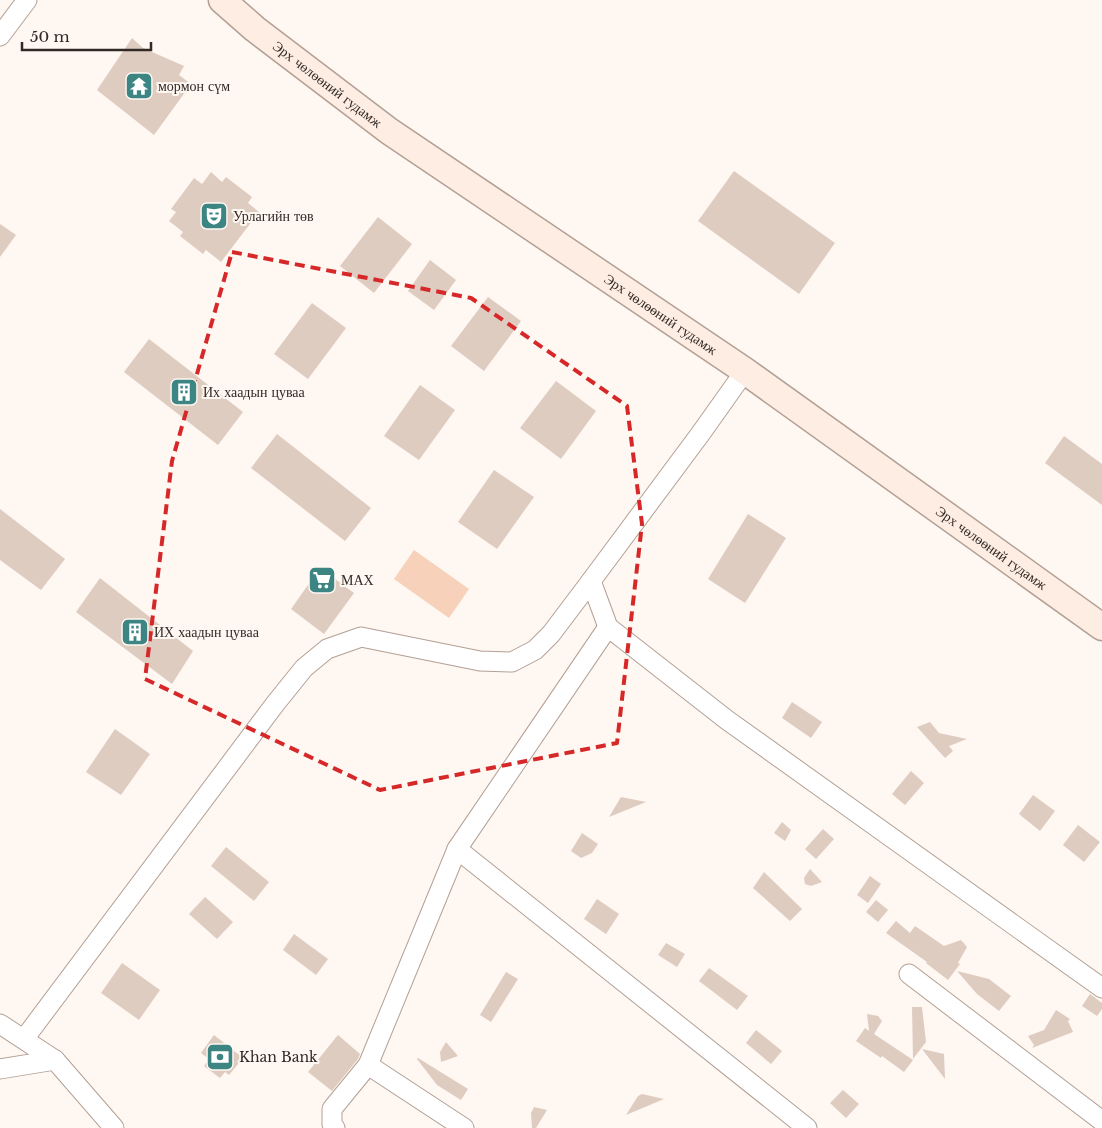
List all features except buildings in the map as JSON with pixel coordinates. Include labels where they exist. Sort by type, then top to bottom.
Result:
[{"type":"main road","name":"Эрх чөлөөний гудамж","points":[[222,0],[255,29],[389,131],[745,372],[1102,627]]},
{"type":"street","points":[[0,36],[28,0]]},
{"type":"street","points":[[24,1039],[304,668],[327,649],[361,637],[480,661],[512,662],[535,650],[551,634],[745,372]]},
{"type":"street","points":[[591,581],[608,628],[727,720],[1102,988]]},
{"type":"street","points":[[335,1128],[332,1124],[332,1109],[368,1065],[457,849],[608,628]]},
{"type":"street","points":[[457,849],[807,1128]]},
{"type":"street","points":[[909,974],[1102,1121]]},
{"type":"street","points":[[0,1024],[55,1060],[114,1128]]},
{"type":"street","points":[[0,1069],[55,1060]]},
{"type":"street","points":[[368,1065],[464,1128]]},
{"type":"highlighted area","points":[[232,252],[471,298],[627,406],[642,524],[617,743],[380,790],[145,679],[172,461]]},
{"type":"shaded area","points":[[414,550],[469,589],[449,618],[394,579]]},
{"type":"place","name":"мормон сүм","points":[[139,86]]},
{"type":"place","name":"Урлагийн төв","points":[[214,216]]},
{"type":"place","name":"Их хаадын цуваа","points":[[184,392]]},
{"type":"place","name":"МАХ","points":[[322,580]]},
{"type":"place","name":"ИХ хаадын цуваа","points":[[135,632]]},
{"type":"place","name":"Khan Bank","points":[[220,1057]]}]
